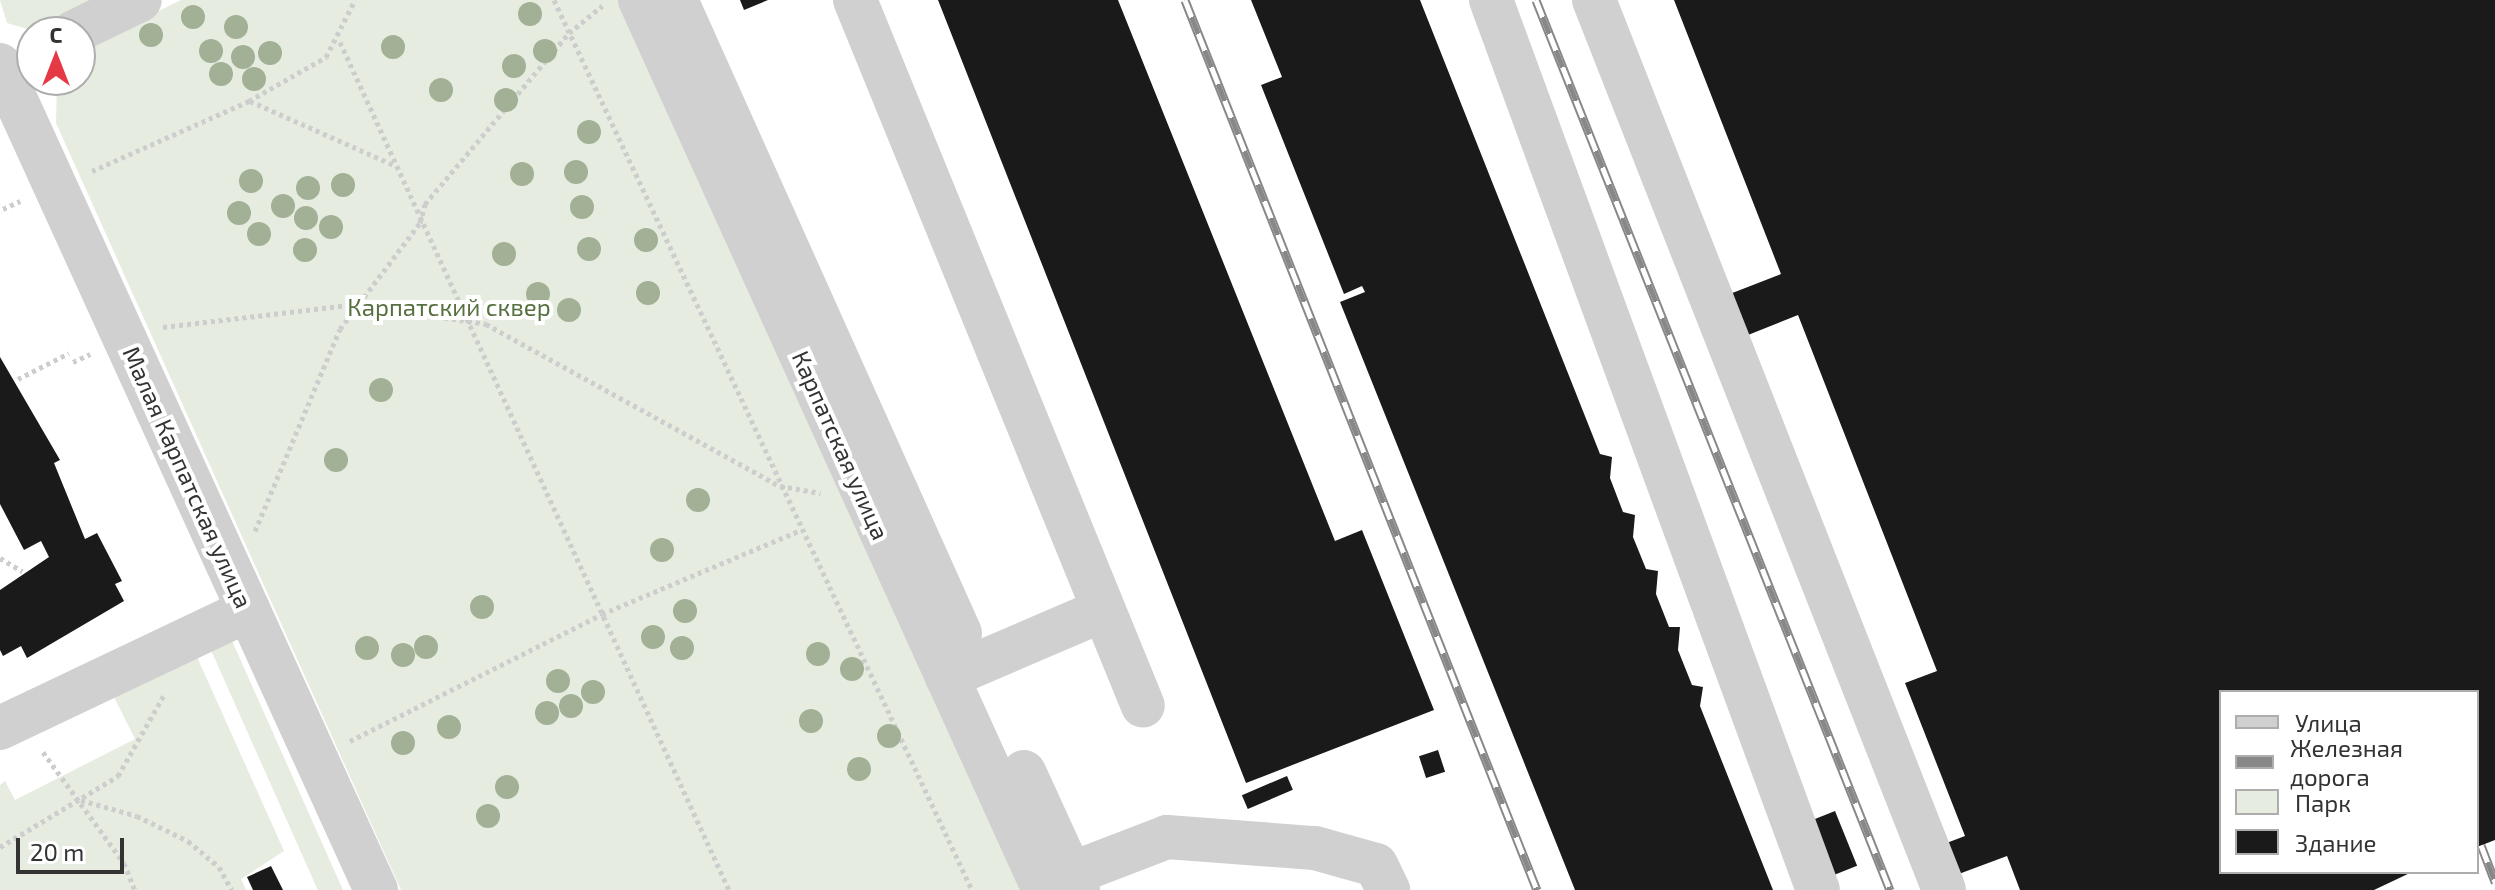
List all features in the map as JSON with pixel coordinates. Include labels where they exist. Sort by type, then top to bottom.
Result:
[{"type":"street","points":[[96,21],[140,0]]},
{"type":"street","points":[[855,0],[1143,706]]},
{"type":"street","points":[[1491,0],[1818,890]]},
{"type":"street","points":[[1594,0],[1944,890]]},
{"type":"street","name":"Карпатская улица","points":[[657,4],[859,483],[961,671]]},
{"type":"street","name":"Карпатская улица","points":[[657,4],[1058,885]]},
{"type":"street","name":"Малая Карпатская улица","points":[[11,61],[56,187],[376,890]]},
{"type":"street","points":[[9,724],[248,610]]},
{"type":"street","points":[[961,671],[1103,610]]},
{"type":"street","points":[[1058,885],[1167,837],[1315,848],[1376,865],[1388,890]]},
{"type":"path","points":[[3,209],[249,101],[340,42],[355,0]]},
{"type":"path","points":[[554,0],[972,890]]},
{"type":"path","points":[[246,547],[357,304],[420,223],[425,204],[569,33],[657,4]]},
{"type":"path","points":[[340,42],[420,223],[729,890]]},
{"type":"path","points":[[249,101],[394,165]]},
{"type":"path","points":[[153,328],[357,304],[486,324],[780,486],[832,494],[859,483]]},
{"type":"path","points":[[18,379],[69,353]]},
{"type":"path","points":[[317,761],[602,614],[801,530]]},
{"type":"path","points":[[0,558],[22,571]]},
{"type":"path","points":[[0,847],[118,776],[167,689]]},
{"type":"path","points":[[9,724],[80,800],[135,890]]},
{"type":"path","points":[[80,800],[137,816],[188,841],[219,867],[232,890]]},
{"type":"green space","points":[[0,0],[94,0],[60,16],[16,16],[16,26],[7,23]]},
{"type":"green space","name":"Карпатский сквер","points":[[181,0],[622,0],[1022,890],[401,890],[56,123],[57,96],[96,96],[96,42]]},
{"type":"green space","points":[[229,634],[343,890],[318,890],[208,643]]},
{"type":"green space","points":[[193,648],[284,851],[241,879],[246,890],[0,890],[0,785],[5,781],[15,800],[135,739],[113,695]]},
{"type":"building","points":[[740,0],[768,0],[744,10]]},
{"type":"building","points":[[938,0],[1118,0],[1335,541],[1362,530],[1434,710],[1246,783]]},
{"type":"building","points":[[1251,0],[1420,0],[1600,454],[1612,457],[1610,478],[1623,512],[1635,515],[1633,537],[1646,569],[1658,571],[1656,594],[1669,627],[1680,627],[1678,650],[1692,685],[1703,687],[1700,706],[1773,890],[1575,890],[1340,302],[1365,292],[1362,286],[1344,294],[1261,85],[1282,77]]},
{"type":"building","points":[[1674,0],[2495,0],[2495,840],[2479,846],[2479,690],[2219,690],[2219,874],[2408,874],[2374,890],[2020,890],[2007,856],[1948,878],[1936,847],[1965,836],[1905,683],[1937,671],[1798,315],[1738,339],[1722,297],[1781,274]]},
{"type":"building","points":[[0,357],[60,460],[54,463],[85,539],[97,533],[122,581],[115,584],[124,601],[27,658],[21,646],[3,656],[0,650],[0,590],[49,557],[41,541],[24,550],[0,504]]},
{"type":"building","points":[[1438,750],[1445,772],[1426,778],[1419,756]]},
{"type":"building","points":[[1287,776],[1293,790],[1248,809],[1242,795]]},
{"type":"building","points":[[1835,811],[1857,866],[1834,875],[1812,820]]},
{"type":"building","points":[[271,866],[283,890],[253,890],[247,877]]},
{"type":"railway","points":[[1185,0],[1537,890]]},
{"type":"railway","points":[[1536,0],[1890,890]]},
{"type":"railway","points":[[2481,845],[2495,882]]}]
